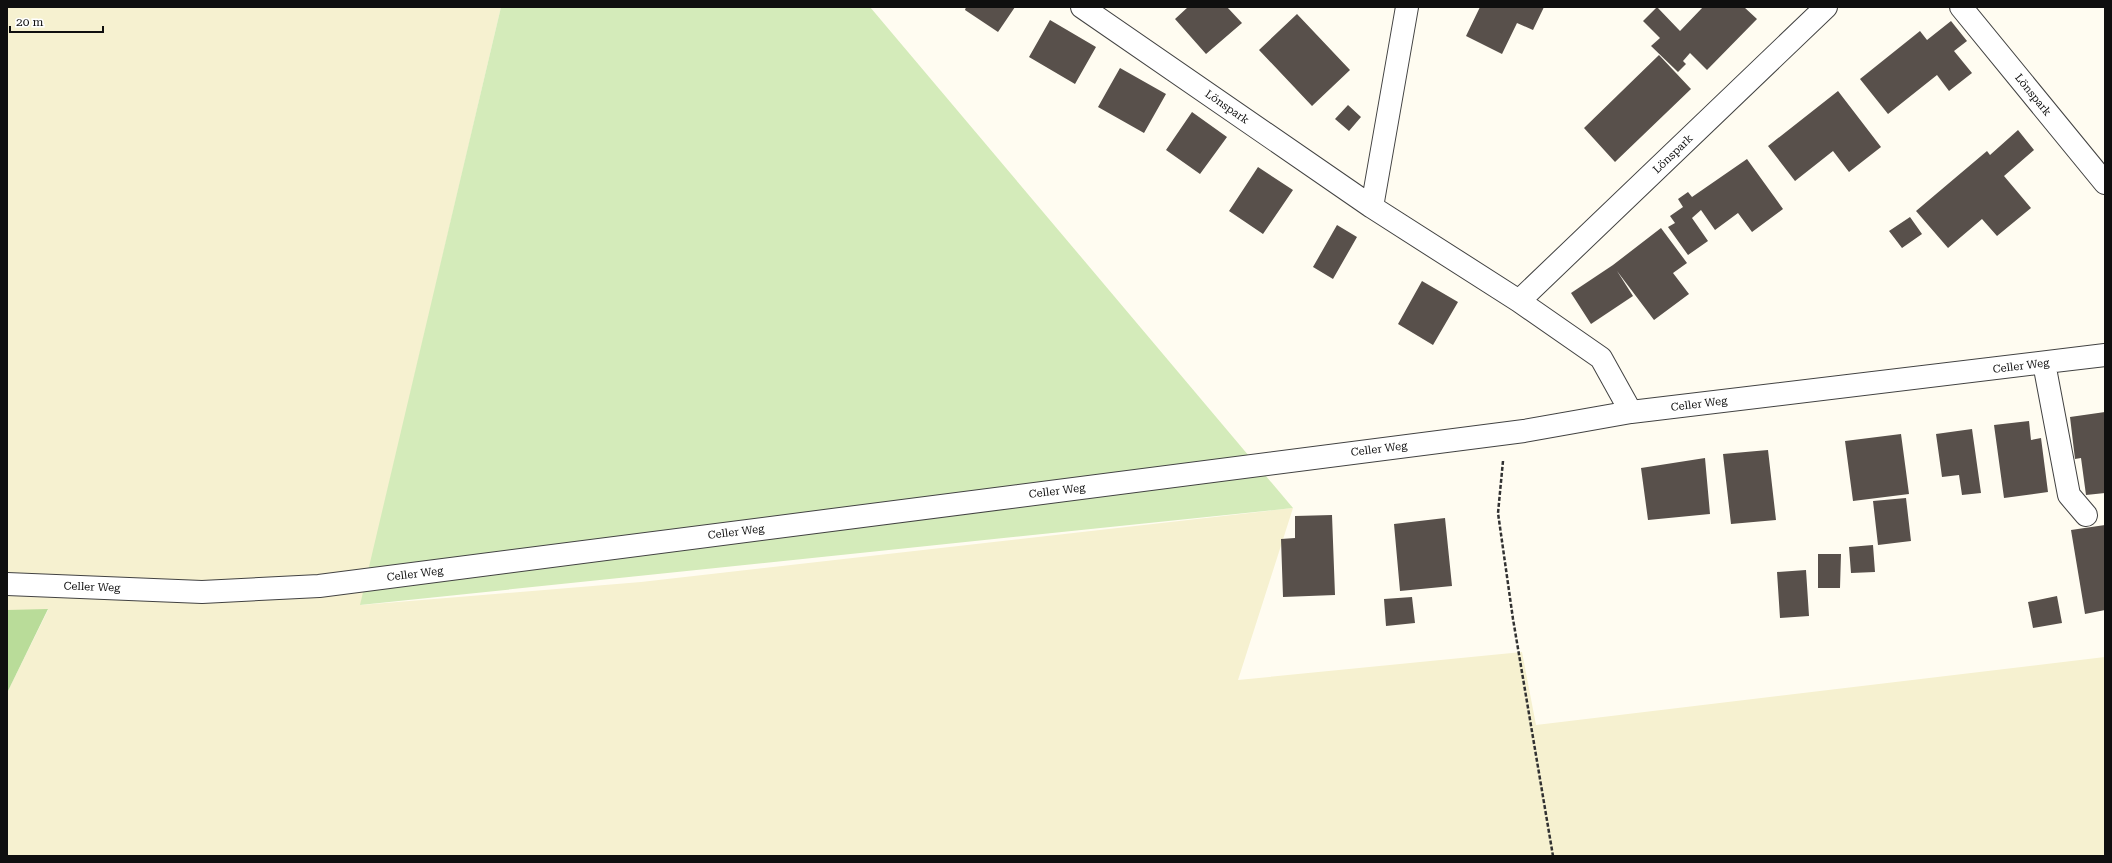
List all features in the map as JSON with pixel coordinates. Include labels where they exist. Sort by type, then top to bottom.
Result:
[{"type":"street","name":"Lönspark","points":[[1082,7],[1372,207],[1519,301],[1601,358],[1631,412]]},
{"type":"street","points":[[1372,207],[1407,7]]},
{"type":"street","name":"Lönspark","points":[[1519,301],[1826,7]]},
{"type":"street","name":"Lönspark","points":[[1961,7],[2105,184]]},
{"type":"street","name":"Celler Weg","points":[[7,584],[202,592],[319,586],[1524,430],[1631,412],[2105,355]]},
{"type":"street","points":[[2044,363],[2069,495],[2086,515]]},
{"type":"path","points":[[1524,430],[1503,455],[1498,513],[1514,626],[1553,856]]},
{"type":"shaded area","points":[[7,7],[501,7],[361,605],[641,582],[1293,508],[1238,680],[1522,652],[1536,725],[2105,657],[2105,856],[7,856],[7,693],[48,610],[7,610]]},
{"type":"green space","points":[[501,7],[870,7],[1293,508],[360,605]]},
{"type":"green space","points":[[48,609],[7,693],[7,610]]},
{"type":"building","points":[[966,7],[1015,7],[998,32],[965,10]]},
{"type":"building","points":[[1188,7],[1227,7],[1242,23],[1206,54],[1175,19]]},
{"type":"building","points":[[1480,7],[1544,7],[1533,30],[1517,23],[1502,54],[1466,36]]},
{"type":"building","points":[[1657,7],[1680,31],[1703,7],[1744,7],[1757,19],[1707,70],[1690,53],[1683,61],[1686,64],[1678,72],[1651,46],[1660,38],[1643,21]]},
{"type":"building","points":[[1297,14],[1350,70],[1312,106],[1259,50]]},
{"type":"building","points":[[1050,20],[1096,47],[1075,84],[1029,57]]},
{"type":"building","points":[[1951,21],[1967,41],[1954,51],[1972,73],[1949,91],[1937,75],[1888,114],[1860,79],[1920,31],[1927,40]]},
{"type":"building","points":[[1659,55],[1691,89],[1615,162],[1584,128]]},
{"type":"building","points":[[1120,68],[1166,94],[1144,133],[1098,107]]},
{"type":"building","points":[[1838,91],[1881,147],[1849,172],[1833,151],[1795,181],[1768,146]]},
{"type":"building","points":[[1348,105],[1361,117],[1349,131],[1335,119]]},
{"type":"building","points":[[1192,112],[1227,137],[1200,174],[1166,150]]},
{"type":"building","points":[[2018,130],[2034,150],[2004,176],[2031,208],[1997,236],[1982,219],[1948,248],[1916,211],[1987,151],[1990,155]]},
{"type":"building","points":[[1747,159],[1783,209],[1752,232],[1738,213],[1715,230],[1701,210],[1692,218],[1708,241],[1688,255],[1668,227],[1675,223],[1670,216],[1683,207],[1678,199],[1688,192],[1692,197]]},
{"type":"building","points":[[1258,167],[1293,190],[1263,234],[1229,211]]},
{"type":"building","points":[[1910,217],[1922,234],[1902,248],[1889,231]]},
{"type":"building","points":[[1337,225],[1357,237],[1333,279],[1313,267]]},
{"type":"building","points":[[1661,228],[1687,263],[1673,273],[1689,294],[1654,320],[1617,271],[1633,296],[1591,324],[1571,293],[1613,265]]},
{"type":"building","points":[[1422,281],[1458,302],[1433,345],[1398,324]]},
{"type":"building","points":[[2105,412],[2105,493],[2086,495],[2081,458],[2075,459],[2070,417]]},
{"type":"building","points":[[2029,421],[2031,440],[2041,438],[2048,492],[2004,498],[1994,425]]},
{"type":"building","points":[[1972,429],[1981,493],[1962,495],[1959,475],[1942,477],[1936,434]]},
{"type":"building","points":[[1901,434],[1909,494],[1853,501],[1845,441]]},
{"type":"building","points":[[1768,450],[1776,520],[1731,524],[1723,454]]},
{"type":"building","points":[[1705,458],[1710,514],[1648,520],[1641,468]]},
{"type":"building","points":[[1906,498],[1911,541],[1878,545],[1873,501]]},
{"type":"building","points":[[1332,515],[1335,595],[1283,597],[1281,539],[1295,538],[1295,516]]},
{"type":"building","points":[[1445,518],[1452,586],[1400,591],[1394,524]]},
{"type":"building","points":[[2105,525],[2105,610],[2085,614],[2071,530]]},
{"type":"building","points":[[1873,545],[1875,572],[1851,573],[1849,547]]},
{"type":"building","points":[[1818,554],[1841,554],[1840,588],[1818,588]]},
{"type":"building","points":[[1806,570],[1809,616],[1780,618],[1777,572]]},
{"type":"building","points":[[2057,596],[2062,623],[2033,628],[2028,602]]},
{"type":"building","points":[[1412,597],[1415,623],[1386,626],[1384,599]]}]
